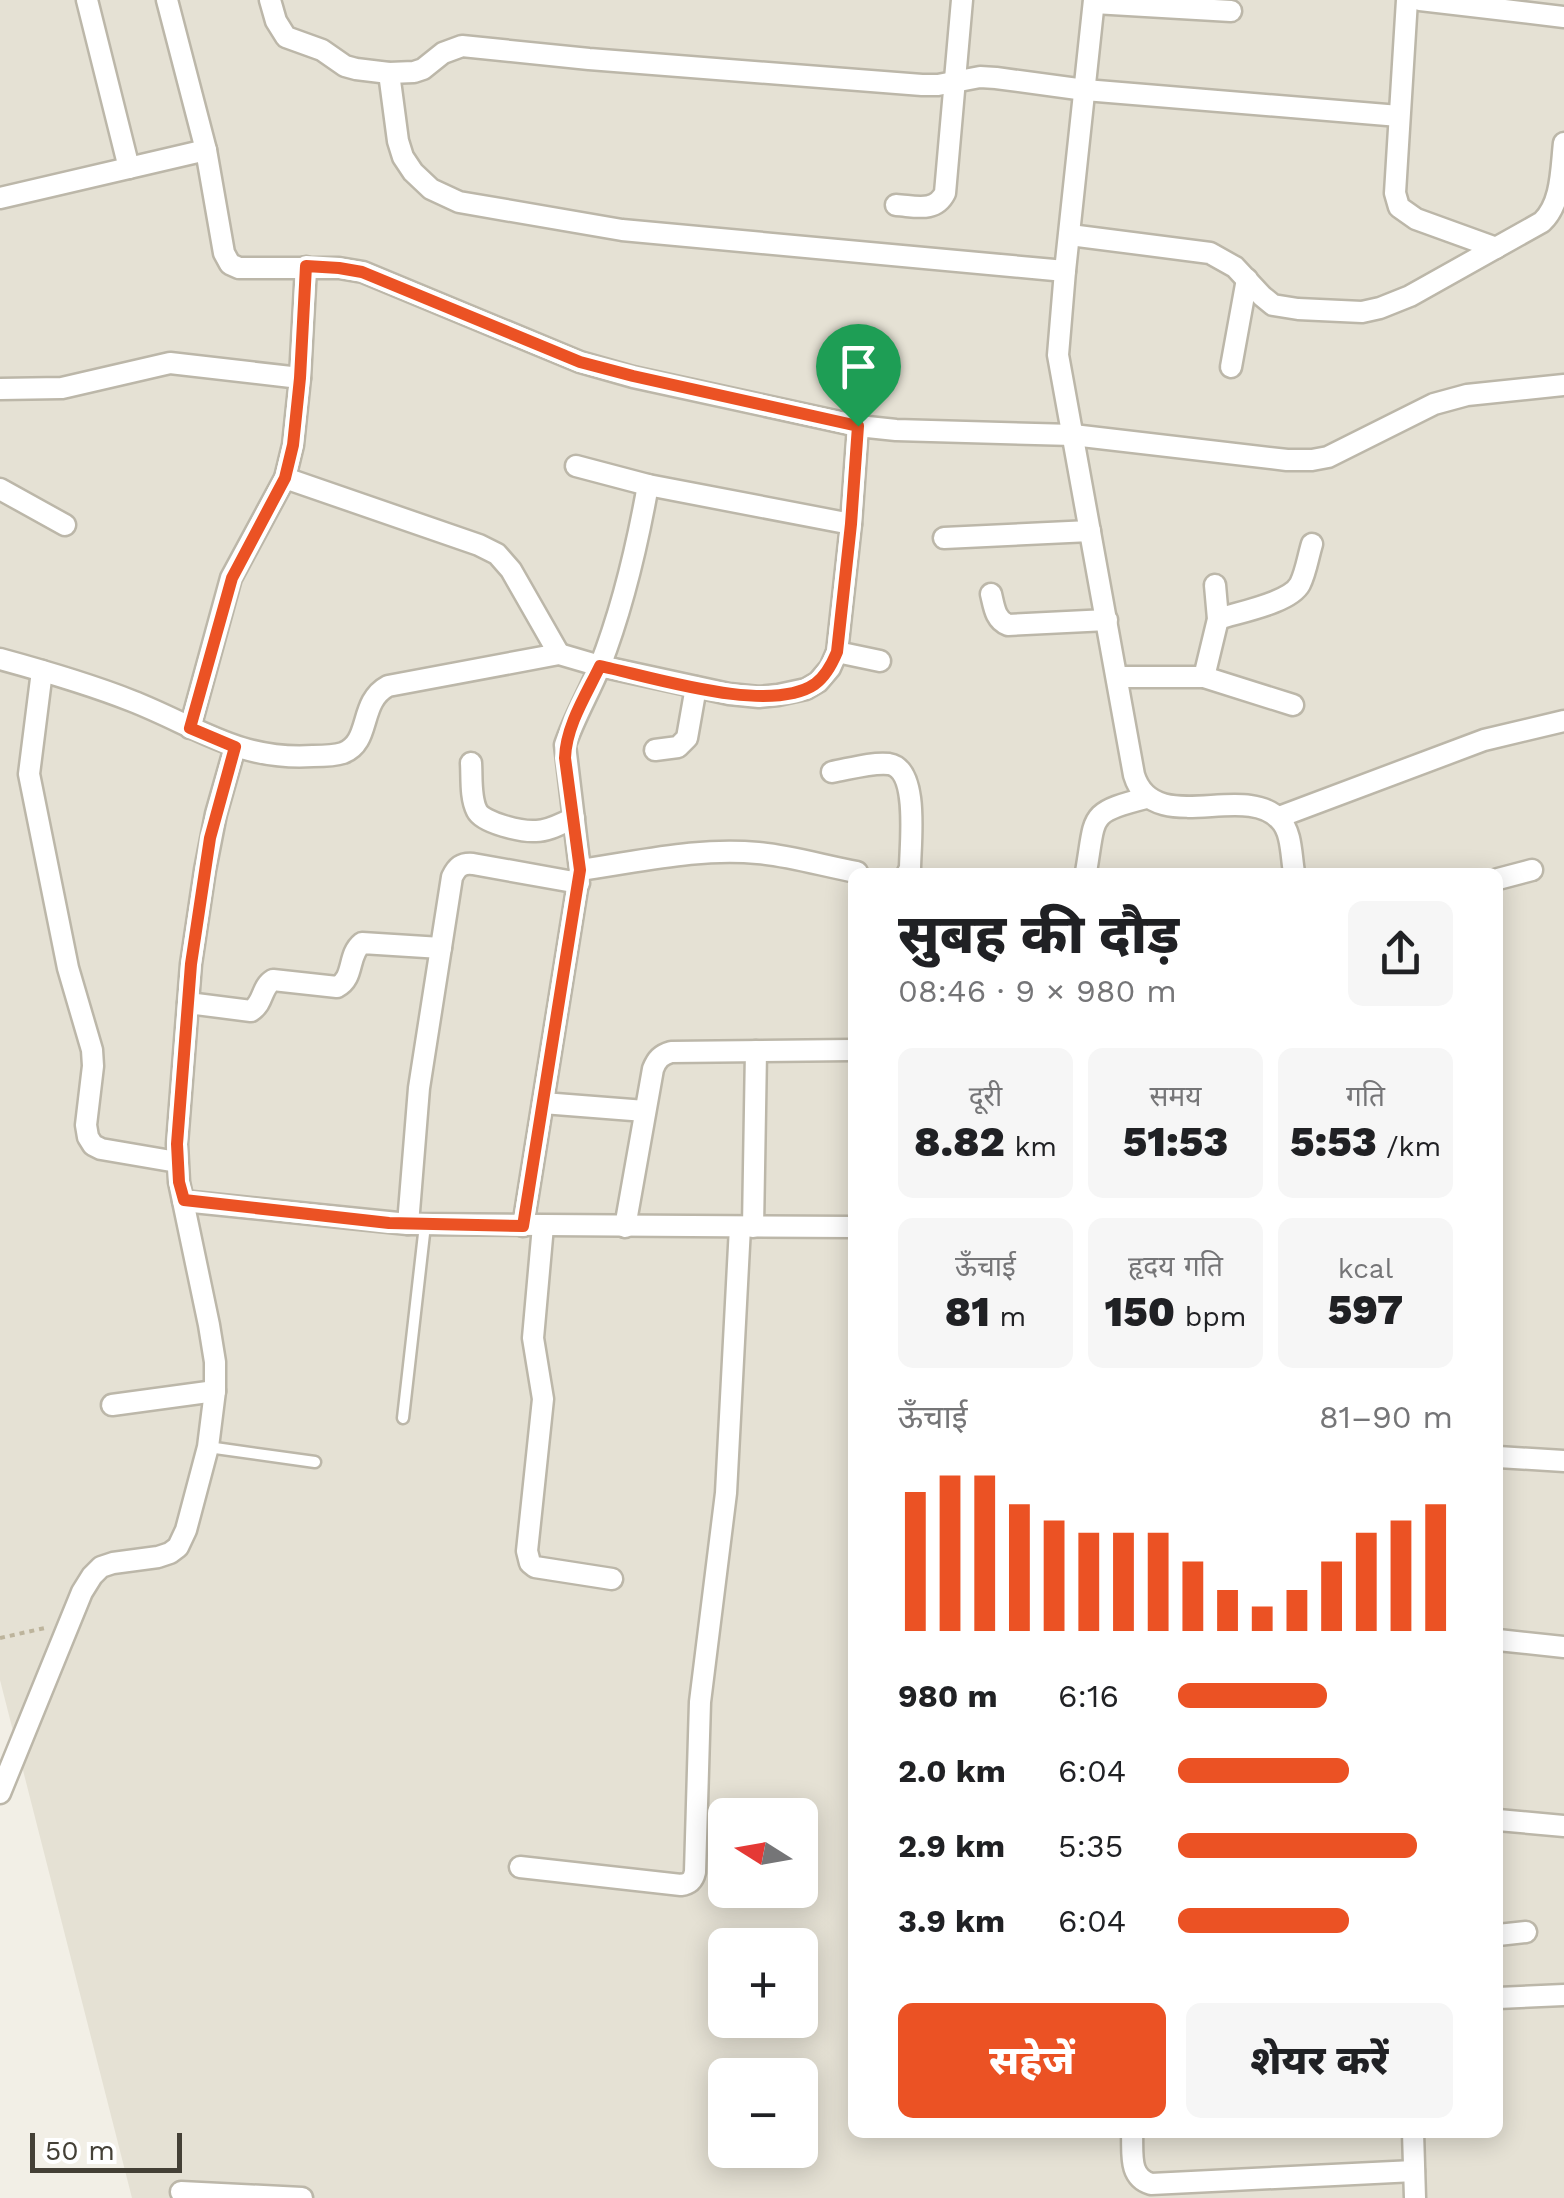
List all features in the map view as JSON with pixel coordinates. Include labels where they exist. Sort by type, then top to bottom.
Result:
[{"type":"street","points":[[87,0],[129,168]]},
{"type":"street","points":[[167,0],[206,150],[224,253],[230,264],[239,268],[306,266],[362,272],[580,362],[858,426],[1072,435],[1287,460],[1328,457],[1434,404],[1466,396],[1564,384]]},
{"type":"street","points":[[270,0],[276,20],[286,37],[294,42],[322,50],[345,66],[389,73],[423,69],[462,46],[922,85],[996,78],[1085,90],[1399,116]]},
{"type":"street","points":[[896,205],[934,206],[945,193],[962,0]]},
{"type":"street","points":[[1407,0],[1395,194],[1399,207],[1416,218],[1496,248]]},
{"type":"street","points":[[1420,0],[1564,17]]},
{"type":"street","points":[[1231,11],[1094,2],[1058,356],[1138,787],[1146,798],[1161,805],[1267,810],[1279,817],[1286,829],[1293,868]]},
{"type":"street","points":[[389,73],[398,141],[404,157],[431,189],[459,202],[622,230],[1064,271]]},
{"type":"street","points":[[1070,234],[1210,253],[1236,267],[1273,305],[1362,312],[1410,296],[1542,222],[1560,202],[1564,143]]},
{"type":"street","points":[[0,198],[206,150]]},
{"type":"street","points":[[190,728],[232,578],[285,478],[293,445],[300,378],[306,266]]},
{"type":"street","points":[[1231,368],[1247,279]]},
{"type":"street","points":[[0,389],[62,388],[170,363],[300,378]]},
{"type":"street","points":[[0,658],[132,701],[235,747],[278,758],[326,756],[354,746],[362,733],[369,705],[377,692],[388,686],[559,654],[729,694],[778,696],[806,689],[830,668],[837,652],[858,426]]},
{"type":"street","points":[[576,466],[648,485],[851,524]]},
{"type":"street","points":[[285,478],[497,554],[511,570],[559,654]]},
{"type":"street","points":[[612,1579],[536,1567],[526,1551],[543,1399],[533,1338],[533,1226],[543,1102],[579,877],[566,746],[600,666],[628,582],[648,485]]},
{"type":"street","points":[[0,490],[65,525]]},
{"type":"street","points":[[944,538],[1090,531]]},
{"type":"street","points":[[1218,618],[1293,592],[1300,584],[1312,544]]},
{"type":"street","points":[[1204,677],[1218,618],[1215,584]]},
{"type":"street","points":[[991,594],[997,617],[1008,625],[1106,620]]},
{"type":"street","points":[[837,652],[880,661]]},
{"type":"street","points":[[42,671],[29,774],[73,988],[92,1050],[88,1137],[101,1149],[177,1162]]},
{"type":"street","points":[[1117,676],[1204,677],[1293,705]]},
{"type":"street","points":[[655,750],[683,743],[690,728],[696,687]]},
{"type":"street","points":[[1279,817],[1484,740],[1564,721]]},
{"type":"street","points":[[0,1793],[82,1592],[101,1567],[170,1554],[178,1547],[208,1447],[216,1391],[209,1325],[177,1162],[191,964],[210,838],[235,747]]},
{"type":"street","points":[[471,763],[474,806],[487,820],[535,832],[574,818]]},
{"type":"street","points":[[832,772],[883,764],[900,769],[910,796],[910,868]]},
{"type":"street","points":[[1087,868],[1094,824],[1100,814],[1110,807],[1146,798]]},
{"type":"street","points":[[417,1224],[419,1088],[452,877],[457,867],[473,864],[579,877],[697,853],[729,852],[758,853],[848,870]]},
{"type":"street","points":[[1503,879],[1532,870]]},
{"type":"street","points":[[188,1003],[252,1011],[274,980],[344,984],[356,947],[362,943],[441,948]]},
{"type":"street","points":[[625,1226],[653,1069],[662,1054],[848,1050]]},
{"type":"street","points":[[520,1867],[681,1885],[694,1879],[700,1702],[726,1493],[756,1051]]},
{"type":"street","points":[[543,1102],[645,1111]]},
{"type":"street","points":[[184,1200],[417,1224],[848,1227]]},
{"type":"street","points":[[112,1405],[216,1391]]},
{"type":"street","points":[[1503,1457],[1564,1461]]},
{"type":"street","points":[[1503,1641],[1564,1648]]},
{"type":"street","points":[[1503,1820],[1564,1826]]},
{"type":"street","points":[[1503,1934],[1526,1932]]},
{"type":"street","points":[[1503,1998],[1564,1995]]},
{"type":"street","points":[[1132,2138],[1137,2177],[1151,2184],[1414,2171]]},
{"type":"street","points":[[1413,2138],[1416,2198]]},
{"type":"street","points":[[180,2192],[302,2198]]},
{"type":"lane","points":[[403,1418],[417,1224]]},
{"type":"lane","points":[[208,1447],[315,1462]]},
{"type":"path","points":[[0,1638],[69,1623]]},
{"type":"shaded area","points":[[0,0],[1564,0],[1564,2198],[132,2198],[0,1680]]},
{"type":"route","points":[[306,266],[362,272],[580,362],[858,426],[837,652],[818,682],[806,689],[759,697],[600,666],[570,730],[565,758],[580,870],[523,1226],[389,1223],[184,1200],[177,1144],[191,964],[210,838],[235,747],[190,728],[232,578],[285,478],[293,445],[300,378],[306,266]]}]
